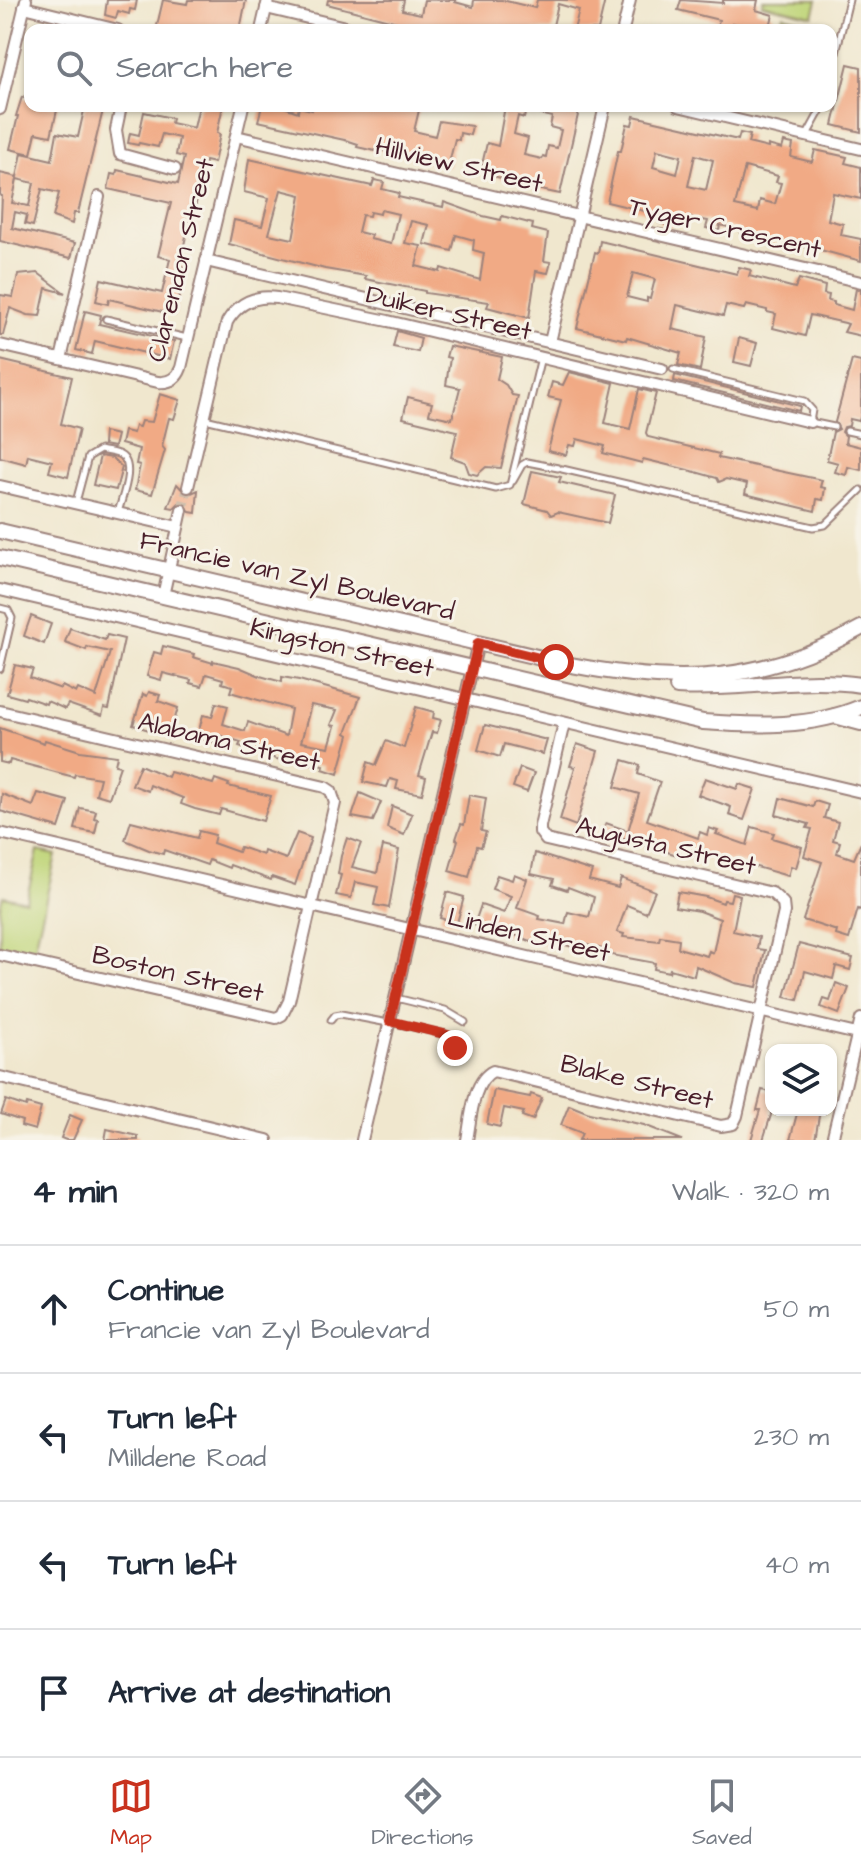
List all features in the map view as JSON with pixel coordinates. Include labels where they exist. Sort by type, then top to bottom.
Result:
[{"type":"main road","name":"Francie van Zyl Boulevard","points":[[0,531],[614,674],[663,679],[720,676],[798,657],[861,628]]},
{"type":"main road","name":"Francie van Zyl Boulevard","points":[[0,558],[703,722],[772,724],[835,716],[861,707]]},
{"type":"main road","points":[[571,665],[614,679],[652,686],[861,685]]},
{"type":"main road","points":[[835,716],[861,723]]},
{"type":"street","points":[[624,24],[630,0]]},
{"type":"street","points":[[0,109],[25,4],[97,24]]},
{"type":"street","points":[[262,24],[267,4],[337,24]]},
{"type":"street","points":[[120,112],[116,130],[120,154],[175,169]]},
{"type":"street","name":"Clarendon Street","points":[[61,359],[158,382],[173,379],[181,368],[242,112]]},
{"type":"street","points":[[550,342],[604,112]]},
{"type":"street","points":[[704,112],[861,149]]},
{"type":"street","name":"Hillview Street","points":[[236,136],[580,216]]},
{"type":"street","points":[[0,345],[61,359],[99,197]]},
{"type":"street","name":"Tyger Crescent","points":[[580,216],[861,282]]},
{"type":"street","points":[[206,261],[668,369]]},
{"type":"street","name":"Duiker Street","points":[[188,487],[227,322],[239,307],[262,297],[388,321],[810,422]]},
{"type":"street","points":[[0,486],[178,527]]},
{"type":"street","points":[[163,596],[182,510]]},
{"type":"street","name":"Kingston Street","points":[[0,590],[861,792]]},
{"type":"street","points":[[362,1140],[478,643]]},
{"type":"street","name":"Alabama Street","points":[[0,711],[325,787],[331,791],[335,803],[311,905]]},
{"type":"street","name":"Augusta Street","points":[[564,723],[540,826],[541,835],[549,841],[772,893],[781,898],[784,912],[761,1011]]},
{"type":"street","name":"Linden Street","points":[[0,833],[859,1035]]},
{"type":"street","name":"Boston Street","points":[[0,955],[276,1018],[282,1015],[289,1001],[311,905]]},
{"type":"street","name":"Blake Street","points":[[467,1140],[479,1086],[487,1073],[493,1071],[729,1126],[737,1116],[761,1011]]},
{"type":"street","points":[[832,1140],[861,1019]]},
{"type":"street","points":[[0,1077],[267,1140]]},
{"type":"lane","points":[[837,49],[849,0]]},
{"type":"lane","points":[[807,136],[820,112]]},
{"type":"lane","points":[[106,319],[188,338]]},
{"type":"lane","points":[[510,485],[541,357]]},
{"type":"lane","points":[[668,369],[804,401],[812,410],[810,422]]},
{"type":"lane","points":[[204,419],[496,489],[510,485],[527,462],[813,527],[825,525],[861,490]]},
{"type":"lane","name":"Duiker Street","points":[[810,422],[834,427]]},
{"type":"lane","points":[[847,431],[861,434]]},
{"type":"lane","points":[[76,503],[87,460],[100,450],[120,455],[129,469],[118,513]]},
{"type":"lane","points":[[0,608],[8,610],[12,618],[0,668]]},
{"type":"lane","points":[[395,998],[445,1010],[465,1022]]},
{"type":"lane","points":[[331,1020],[341,1014],[448,1035],[455,1042],[455,1048]]},
{"type":"green space","points":[[763,0],[817,0],[813,16],[762,4]]},
{"type":"green space","points":[[783,15],[808,21],[807,24],[781,24]]},
{"type":"green space","points":[[38,851],[56,855],[33,956],[0,948],[0,907],[3,896],[26,901]]},
{"type":"building","points":[[107,0],[137,0],[135,10],[130,9],[129,14],[118,11],[116,18],[105,15]]},
{"type":"building","points":[[163,0],[187,4],[188,0],[246,0],[241,24],[157,24]]},
{"type":"building","points":[[328,0],[404,0],[402,10],[421,14],[424,0],[456,0],[473,7],[474,0],[502,0],[535,8],[537,0],[605,0],[599,24],[576,24],[579,10],[558,4],[553,24],[396,24],[327,4]]},
{"type":"building","points":[[681,0],[723,3],[723,0],[758,0],[756,10],[773,15],[771,24],[718,24],[719,20],[678,10]]},
{"type":"building","points":[[848,64],[861,67],[861,132],[833,125]]},
{"type":"building","points":[[22,97],[24,112],[57,112],[51,136],[36,133],[31,154],[10,149]]},
{"type":"building","points":[[84,112],[103,112],[78,213],[74,213],[72,224],[53,217],[59,193],[42,189],[33,226],[25,224],[27,215],[15,212],[12,228],[75,243],[71,258],[0,241],[0,173],[17,177],[22,153],[52,160],[57,133],[78,137]],"holes":[[[17,179],[34,183],[29,206],[12,203]]]},
{"type":"building","points":[[144,112],[172,118],[171,123],[194,128],[198,112],[222,112],[214,163],[205,161],[179,266],[186,267],[175,315],[109,299],[108,304],[96,301],[101,279],[162,293],[170,259],[158,256],[171,203],[108,189],[111,174],[116,175],[117,170],[178,184],[184,157],[176,155],[179,138],[162,134],[158,147],[128,143],[130,133],[139,135]]},
{"type":"building","points":[[260,112],[419,112],[414,131],[435,136],[439,121],[472,126],[470,135],[460,133],[459,140],[455,139],[448,167],[258,121]]},
{"type":"building","points":[[504,112],[526,112],[524,118],[518,116],[514,134],[528,138],[524,155],[542,159],[546,157],[548,146],[557,148],[561,130],[550,127],[552,117],[530,112],[579,112],[560,194],[486,174],[486,170],[481,169],[487,143],[498,146]]},
{"type":"building","points":[[634,116],[738,140],[740,133],[750,135],[748,143],[768,148],[768,145],[782,149],[784,142],[793,144],[791,157],[812,162],[815,150],[847,157],[845,163],[861,167],[861,199],[833,193],[828,220],[843,224],[841,235],[861,239],[861,261],[813,248],[773,241],[772,245],[761,242],[762,238],[740,233],[740,230],[720,225],[719,231],[706,228],[708,221],[687,217],[686,221],[674,218],[672,226],[659,223],[661,215],[607,202],[618,151],[621,151],[627,124],[632,125]],"holes":[[[657,150],[681,156],[677,174],[653,167]],[[695,155],[713,160],[706,190],[688,186]],[[745,167],[778,176],[776,182],[781,183],[775,204],[760,200],[758,211],[735,206]]]},
{"type":"building","points":[[249,159],[372,186],[374,180],[384,182],[382,189],[399,193],[398,197],[443,207],[444,202],[483,216],[501,220],[502,216],[533,224],[532,229],[548,233],[544,261],[551,262],[548,273],[536,271],[529,318],[487,307],[489,302],[425,293],[229,244],[234,220],[262,226],[269,198],[244,192]],"holes":[[[281,190],[301,195],[293,239],[269,234]],[[381,210],[398,214],[391,244],[370,239],[371,235],[358,232],[362,215],[369,216],[370,212],[380,214]],[[411,221],[429,225],[424,244],[452,251],[456,235],[474,240],[473,250],[484,253],[480,280],[441,268],[440,272],[416,266],[421,246],[405,243]]]},
{"type":"building","points":[[600,241],[737,274],[739,267],[751,270],[749,276],[795,288],[799,279],[825,286],[824,294],[829,295],[828,301],[852,310],[856,289],[861,290],[861,336],[844,332],[848,324],[810,315],[805,336],[773,328],[776,314],[767,310],[746,305],[744,309],[726,305],[723,316],[677,305],[672,329],[706,337],[700,370],[678,365],[681,353],[627,337],[626,340],[577,328],[595,252],[598,253]],"holes":[[[633,273],[655,279],[647,302],[627,297]]]},
{"type":"building","points":[[38,273],[65,293],[46,288],[40,316],[10,308],[3,335],[0,335],[0,295],[13,297],[18,275]]},
{"type":"building","points":[[85,311],[101,315],[99,324],[174,341],[170,359],[95,341],[92,354],[76,350]]},
{"type":"building","points":[[397,331],[421,338],[418,352],[393,347]]},
{"type":"building","points":[[739,338],[757,343],[751,366],[734,362]]},
{"type":"building","points":[[449,346],[502,357],[497,379],[506,385],[512,395],[518,396],[501,468],[486,467],[477,475],[469,473],[465,462],[451,457],[457,431],[403,418],[408,397],[432,403],[429,414],[452,419],[460,388],[446,385]]},
{"type":"building","points":[[0,360],[72,377],[61,424],[79,429],[68,477],[49,472],[52,461],[28,455],[26,464],[0,457]]},
{"type":"building","points":[[852,360],[861,362],[861,414],[859,421],[850,419],[849,426],[844,427],[842,432],[846,436],[845,443],[861,447],[861,470],[848,467],[846,475],[835,472],[838,463],[827,460],[833,432],[839,429],[835,422]]},
{"type":"building","points":[[569,372],[614,383],[605,423],[630,429],[639,389],[656,393],[646,433],[648,437],[719,454],[718,458],[822,480],[820,487],[825,488],[823,500],[817,499],[815,511],[745,494],[747,484],[726,479],[719,482],[717,478],[692,471],[603,453],[605,446],[577,439],[575,446],[569,445],[566,455],[548,451],[561,400],[548,397],[552,382],[563,385]]},
{"type":"building","points":[[675,375],[800,406],[799,411],[674,381]]},
{"type":"building","points":[[160,394],[180,400],[174,419],[169,418],[162,446],[165,450],[152,494],[135,490],[140,465],[136,464],[139,449],[121,444],[124,431],[133,433],[141,421],[152,422]]},
{"type":"building","points":[[104,432],[117,435],[114,447],[103,445]]},
{"type":"building","points":[[100,456],[112,458],[122,467],[116,490],[93,485]]},
{"type":"building","points":[[532,471],[561,477],[559,482],[615,495],[608,523],[558,512],[551,515],[547,510],[524,504]]},
{"type":"building","points":[[177,484],[187,495],[198,490],[196,513],[190,512],[184,502],[174,508],[168,507]]},
{"type":"building","points":[[31,616],[51,624],[44,644],[24,636]]},
{"type":"building","points":[[70,628],[105,640],[107,635],[124,639],[109,709],[104,708],[102,716],[68,704],[65,709],[47,701],[46,704],[7,694],[15,665],[33,669],[30,678],[76,693],[78,689],[96,697],[110,652],[87,647],[86,650],[65,642]]},
{"type":"building","points":[[163,646],[282,682],[282,677],[299,680],[360,697],[346,733],[349,735],[338,774],[323,769],[324,765],[276,759],[239,746],[241,742],[215,734],[213,742],[197,738],[203,715],[212,717],[216,703],[228,706],[223,724],[245,731],[248,722],[286,736],[291,709],[230,692],[232,686],[222,683],[223,679],[206,674],[202,686],[163,673],[161,680],[147,676],[154,652],[161,654]],"holes":[[[311,705],[337,710],[331,725],[335,726],[329,747],[301,742]]]},
{"type":"building","points":[[149,692],[160,695],[158,701],[178,708],[171,732],[151,725],[149,730],[133,725],[143,694],[147,696]]},
{"type":"building","points":[[416,707],[434,712],[433,718],[441,720],[437,733],[432,732],[419,775],[426,777],[422,794],[396,789],[398,781],[390,779],[387,787],[363,782],[368,762],[376,765],[386,741],[404,748]]},
{"type":"building","points":[[485,725],[547,740],[543,754],[504,744],[500,757],[478,750]]},
{"type":"building","points":[[0,728],[44,743],[45,740],[80,751],[117,756],[115,765],[120,766],[109,798],[96,794],[100,778],[75,774],[74,777],[10,760],[9,764],[0,762]]},
{"type":"building","points":[[577,744],[598,751],[576,826],[560,820],[575,767],[570,766]]},
{"type":"building","points":[[623,760],[640,765],[638,774],[660,782],[647,820],[698,838],[700,832],[707,835],[709,828],[718,831],[716,834],[747,845],[752,827],[774,833],[772,838],[802,847],[796,868],[791,866],[788,876],[709,854],[707,860],[686,853],[684,857],[624,839],[622,846],[600,837],[606,823],[628,831],[639,794],[615,787]]},
{"type":"building","points":[[140,765],[168,777],[170,772],[213,784],[215,779],[228,786],[271,796],[263,821],[221,809],[219,815],[195,809],[181,804],[183,798],[150,785],[148,791],[132,785]]},
{"type":"building","points":[[520,768],[534,773],[527,792],[513,787]]},
{"type":"building","points":[[705,778],[737,789],[739,784],[755,789],[744,820],[729,815],[731,807],[698,795]]},
{"type":"building","points":[[38,793],[68,801],[59,828],[0,811],[2,794],[33,806]]},
{"type":"building","points":[[360,793],[381,802],[373,821],[352,817]]},
{"type":"building","points":[[469,795],[486,798],[481,831],[486,832],[481,847],[477,846],[469,877],[449,871],[456,839],[461,824],[464,825]]},
{"type":"building","points":[[780,798],[813,807],[815,801],[828,805],[824,818],[838,822],[833,840],[840,842],[837,853],[854,859],[861,843],[861,910],[858,909],[849,939],[836,935],[837,931],[803,920],[822,862],[804,856],[812,829],[807,828],[809,824],[776,815]]},
{"type":"building","points":[[392,806],[412,814],[404,835],[387,828]]},
{"type":"building","points":[[80,808],[96,811],[95,833],[75,829]]},
{"type":"building","points":[[131,821],[197,838],[199,831],[215,835],[213,843],[238,852],[240,847],[286,859],[297,833],[311,838],[295,885],[230,865],[229,868],[209,860],[207,865],[164,850],[163,854],[149,850],[125,840]]},
{"type":"building","points":[[347,838],[361,843],[352,867],[377,873],[383,846],[399,850],[389,908],[374,905],[378,887],[355,882],[351,898],[336,895],[341,875],[338,874],[341,856]]},
{"type":"building","points":[[535,853],[592,871],[589,880],[618,888],[621,878],[655,891],[646,913],[627,905],[617,932],[624,934],[623,937],[659,941],[660,936],[679,939],[678,948],[707,956],[709,951],[713,953],[720,919],[675,907],[678,892],[723,903],[724,900],[730,901],[732,893],[740,895],[733,931],[759,937],[757,949],[765,950],[757,987],[735,983],[696,966],[694,976],[670,969],[669,972],[654,969],[655,963],[601,953],[602,949],[575,942],[573,947],[530,941],[474,925],[481,905],[504,913],[511,896],[492,889],[497,875],[512,880],[514,874],[527,879],[517,908],[540,916],[539,919],[565,924],[568,912],[589,917],[594,897],[568,887],[567,890],[552,885],[554,879],[531,874]]},
{"type":"building","points":[[447,892],[464,897],[457,923],[440,918]]},
{"type":"building","points":[[799,944],[853,958],[850,970],[836,966],[833,979],[805,971],[798,1000],[785,997]]},
{"type":"building","points":[[836,983],[849,988],[839,1014],[821,1007],[824,999],[830,1001]]},
{"type":"building","points":[[494,1090],[542,1098],[533,1120],[522,1116],[524,1112],[504,1108],[500,1127],[487,1124]]},
{"type":"building","points":[[762,1090],[765,1091],[765,1116],[771,1116],[763,1140],[751,1140],[760,1110],[757,1110]]},
{"type":"building","points":[[6,1100],[41,1108],[35,1130],[21,1126],[22,1121],[1,1114]]},
{"type":"building","points":[[569,1105],[589,1113],[644,1125],[682,1140],[579,1140],[582,1133],[561,1125]]},
{"type":"building","points":[[70,1115],[82,1120],[73,1140],[66,1140],[61,1138]]},
{"type":"building","points":[[796,1116],[819,1116],[815,1140],[790,1140]]},
{"type":"building","points":[[107,1129],[138,1136],[138,1140],[105,1140]]},
{"type":"tunnel","points":[[182,510],[188,487]]},
{"type":"route","points":[[455,1048],[455,1042],[448,1035],[390,1021],[478,643],[556,662]]}]
